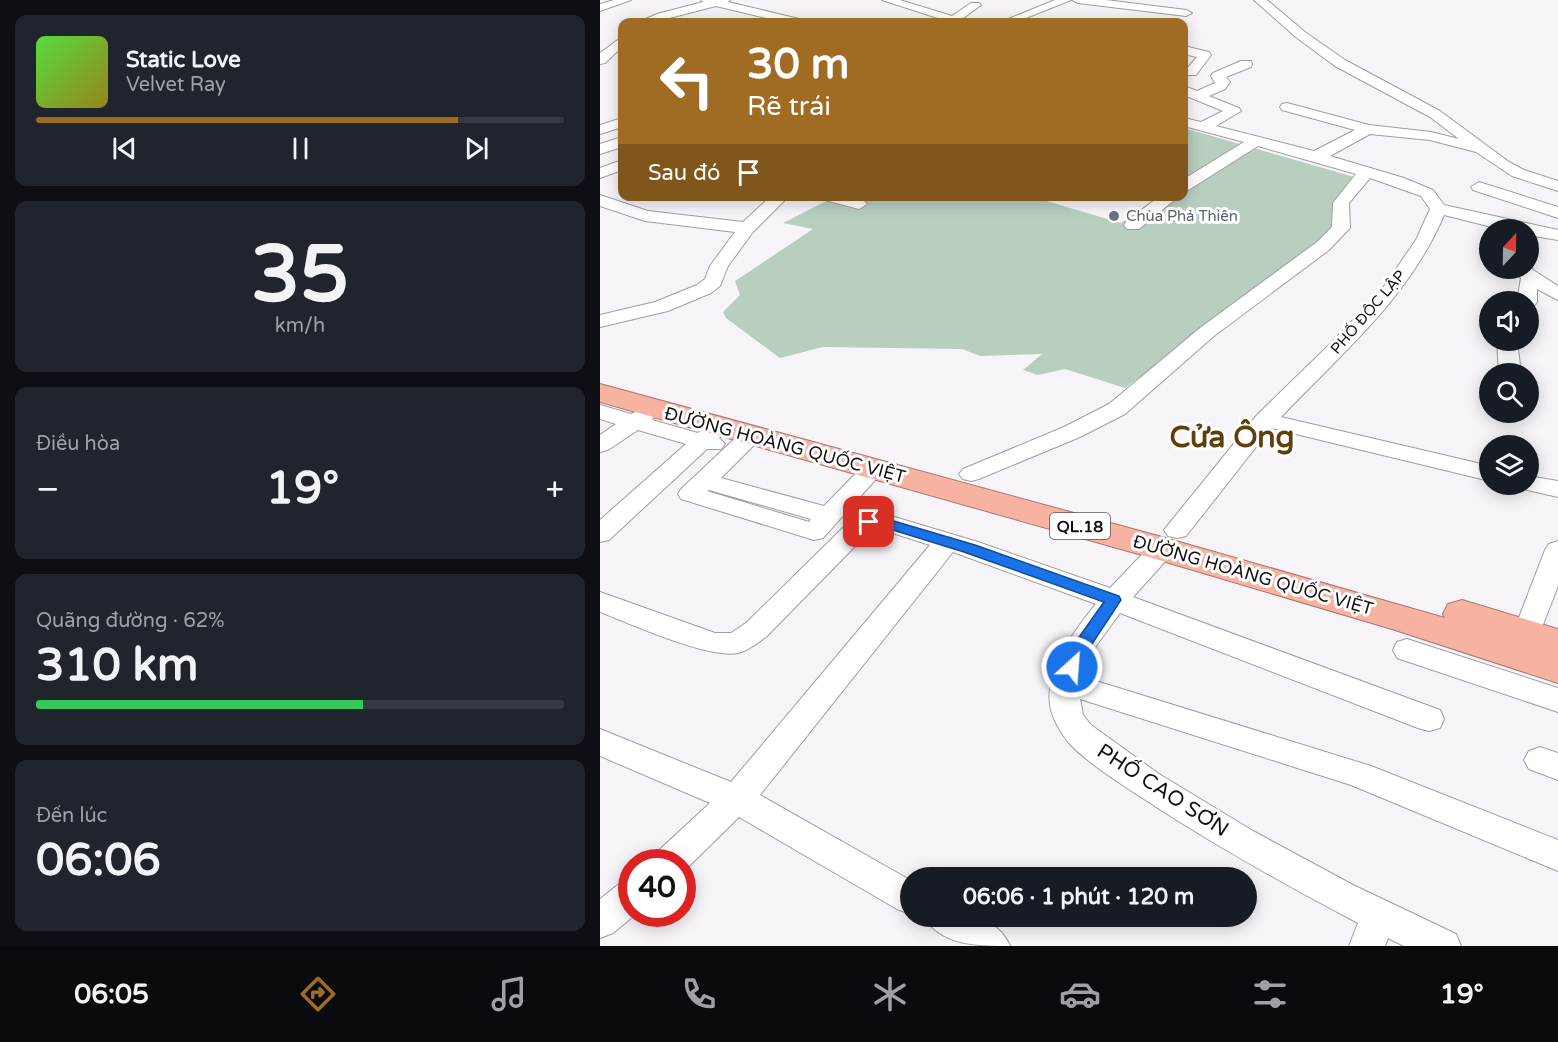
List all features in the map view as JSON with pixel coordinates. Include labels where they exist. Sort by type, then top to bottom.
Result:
[{"type":"highway","name":"ĐƯỜNG HOÀNG QUỐC VIỆT","points":[[600,375],[972,474],[1558,668]]},
{"type":"highway","name":"ĐƯỜNG HOÀNG QUỐC VIỆT","points":[[600,393],[644,415],[727,439],[873,469],[1170,539],[1543,638]]},
{"type":"street","points":[[600,8],[625,0]]},
{"type":"street","points":[[890,0],[943,18]]},
{"type":"street","points":[[1018,18],[1065,0]]},
{"type":"street","points":[[1078,0],[1186,13]]},
{"type":"street","points":[[1260,0],[1301,35],[1340,63],[1421,105],[1458,129],[1503,165],[1518,173],[1558,186]]},
{"type":"street","points":[[656,18],[716,1],[773,18]]},
{"type":"street","points":[[956,18],[975,5]]},
{"type":"street","points":[[1124,17],[1139,7]]},
{"type":"street","points":[[600,60],[618,44]]},
{"type":"street","points":[[1188,51],[1205,55],[1188,70]]},
{"type":"street","points":[[1188,71],[1218,76],[1246,64]]},
{"type":"street","points":[[1199,95],[1220,86],[1222,82],[1218,76]]},
{"type":"street","points":[[1188,91],[1233,111],[1228,116],[1203,128]]},
{"type":"street","points":[[1287,107],[1368,129],[1431,136],[1483,150]]},
{"type":"street","points":[[600,130],[618,123]]},
{"type":"street","points":[[1188,123],[1254,142],[1326,152],[1366,172],[1398,181],[1427,193],[1438,209],[1479,220]]},
{"type":"street","points":[[1326,152],[1368,129]]},
{"type":"street","points":[[1188,183],[1254,142]]},
{"type":"street","points":[[600,149],[618,143]]},
{"type":"street","points":[[600,173],[618,166]]},
{"type":"street","points":[[972,474],[1072,432],[1117,409],[1207,333],[1323,246],[1341,228],[1342,200],[1366,172]]},
{"type":"street","points":[[1479,187],[1558,213]]},
{"type":"street","points":[[600,200],[618,194]]},
{"type":"street","points":[[600,200],[645,216],[747,228]]},
{"type":"street","points":[[600,321],[661,307],[704,289],[713,282],[716,271],[747,228],[776,201]]},
{"type":"street","points":[[848,201],[859,204]]},
{"type":"street","points":[[1133,225],[1164,201]]},
{"type":"street","name":"PHỐ ĐỘC LẬP","points":[[1170,539],[1265,420],[1373,312],[1413,260],[1431,230],[1438,209]]},
{"type":"street","points":[[1539,234],[1558,235]]},
{"type":"street","points":[[1536,279],[1558,294]]},
{"type":"street","points":[[600,412],[644,415]]},
{"type":"street","points":[[600,445],[644,415]]},
{"type":"street","points":[[1265,420],[1479,471]]},
{"type":"street","points":[[727,439],[705,481],[829,516],[873,469]]},
{"type":"street","points":[[600,534],[727,439]]},
{"type":"street","points":[[1539,485],[1558,489]]},
{"type":"street","points":[[600,602],[714,643],[736,643],[756,630],[861,525],[880,521],[1113,600],[1429,719]]},
{"type":"street","name":"PHỐ CAO SƠN","points":[[1170,539],[1113,600],[1078,651],[1064,700],[1068,717],[1082,735],[1132,775],[1231,835],[1373,931],[1443,946]]},
{"type":"street","points":[[684,849],[753,781],[947,542]]},
{"type":"street","points":[[1543,638],[1558,550]]},
{"type":"street","points":[[1407,650],[1558,700]]},
{"type":"street","points":[[1067,683],[1360,775],[1558,856]]},
{"type":"street","points":[[600,742],[736,799],[791,828],[900,892]]},
{"type":"street","points":[[600,921],[618,906]]},
{"type":"street","points":[[960,927],[992,946]]},
{"type":"green space","points":[[1188,129],[1358,178],[1336,226],[1276,277],[1125,388],[1065,369],[1038,375],[1023,370],[1042,354],[980,356],[962,349],[823,347],[780,358],[726,318],[723,312],[740,295],[735,281],[813,229],[783,223],[826,201],[860,203],[865,201],[1047,201],[1121,223],[1152,201],[1188,201]]},
{"type":"place","name":"Chùa Phả Thiên","points":[[1114,216]]},
{"type":"district","name":"Cửa Ông","points":[[1232,437]]},
{"type":"route","points":[[869,522],[880,521],[969,548],[1113,600],[1078,651],[1072,667]]}]
